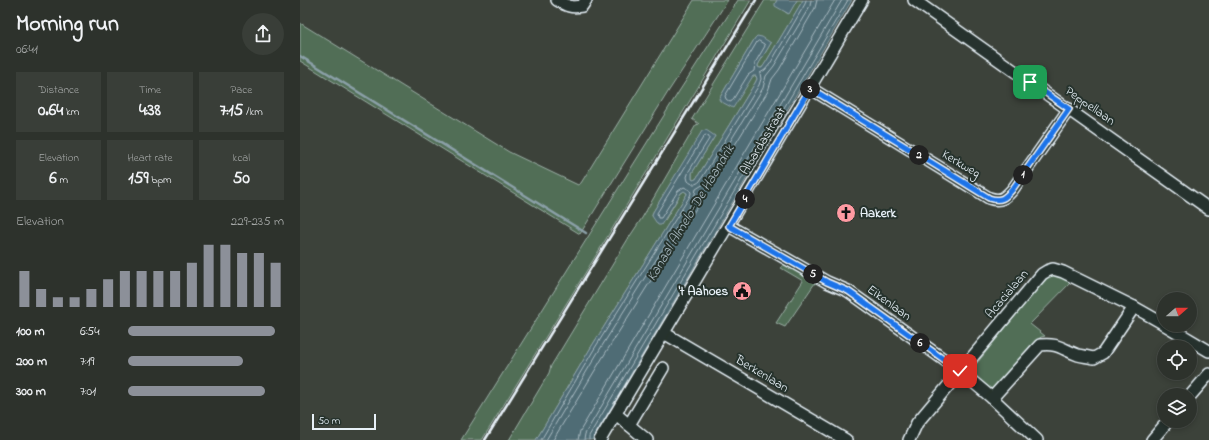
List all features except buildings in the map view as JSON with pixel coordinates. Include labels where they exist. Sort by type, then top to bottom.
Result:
[{"type":"street","points":[[557,0],[574,8],[582,6],[586,0]]},
{"type":"street","name":"Albardastraat","points":[[600,440],[729,226],[862,0]]},
{"type":"street","name":"Peppellaan","points":[[914,0],[1209,209]]},
{"type":"street","name":"Kerkweg","points":[[810,88],[989,198],[996,200],[1005,198],[1012,190],[1069,109]]},
{"type":"street","name":"Eikenlaan","points":[[729,226],[827,282],[848,291],[960,371],[992,398],[1037,440]]},
{"type":"street","name":"Acacialaan","points":[[909,440],[917,423],[1042,274],[1047,271],[1055,269],[1063,272],[1134,307],[1157,320]]},
{"type":"street","points":[[992,398],[1040,345],[1051,344],[1059,346],[1077,355],[1094,358],[1103,353],[1134,307]]},
{"type":"street","name":"Acacialaan","points":[[1177,332],[1209,351]]},
{"type":"street","name":"Berkenlaan","points":[[664,333],[846,440]]},
{"type":"street","points":[[629,425],[663,368]]},
{"type":"street","points":[[1197,388],[1209,374]]},
{"type":"street","points":[[616,414],[647,440]]},
{"type":"street","points":[[1152,440],[1162,428]]},
{"type":"green space","points":[[694,0],[728,0],[668,92],[580,234],[300,61],[300,23],[509,152],[578,185],[581,183]]},
{"type":"green space","points":[[738,0],[751,0],[482,440],[461,440],[678,93]]},
{"type":"green space","points":[[765,0],[777,0],[775,4],[788,14],[797,0],[803,0],[761,68],[758,67],[758,65],[771,43],[755,38],[719,99],[753,76],[756,76],[757,79],[755,83],[696,179],[693,180],[692,173],[715,136],[702,132],[652,216],[665,220],[681,193],[684,191],[687,194],[590,349],[536,440],[509,440],[549,373],[551,366],[642,218],[696,125],[699,124],[692,119]]},
{"type":"green space","points":[[785,261],[817,280],[785,327],[776,323],[803,281],[781,268]]},
{"type":"green space","points":[[1051,275],[1072,281],[1030,324],[1045,336],[1041,337],[1032,344],[996,386],[989,390],[975,378],[972,369],[1043,282]]},
{"type":"water","points":[[777,0],[797,0],[789,14],[775,6]]},
{"type":"water","name":"Kanaal Almelo-De Haandrik","points":[[803,0],[852,0],[592,440],[536,440],[590,349],[687,194],[684,191],[681,193],[661,225],[658,225],[652,216],[653,212],[702,131],[706,130],[715,136],[692,173],[693,180],[696,179],[755,83],[757,79],[756,76],[753,76],[733,108],[719,99],[755,38],[757,36],[762,37],[771,43],[758,65],[758,67],[762,68]]},
{"type":"waterway","points":[[300,56],[586,233]]},
{"type":"railway","points":[[485,440],[756,0]]},
{"type":"place","name":"Aakerk","points":[[846,213]]},
{"type":"place","name":"'t Aahoes","points":[[742,291]]},
{"type":"route","points":[[960,371],[848,291],[827,282],[729,226],[810,88],[989,198],[996,200],[1005,198],[1069,109],[1030,82]]}]
